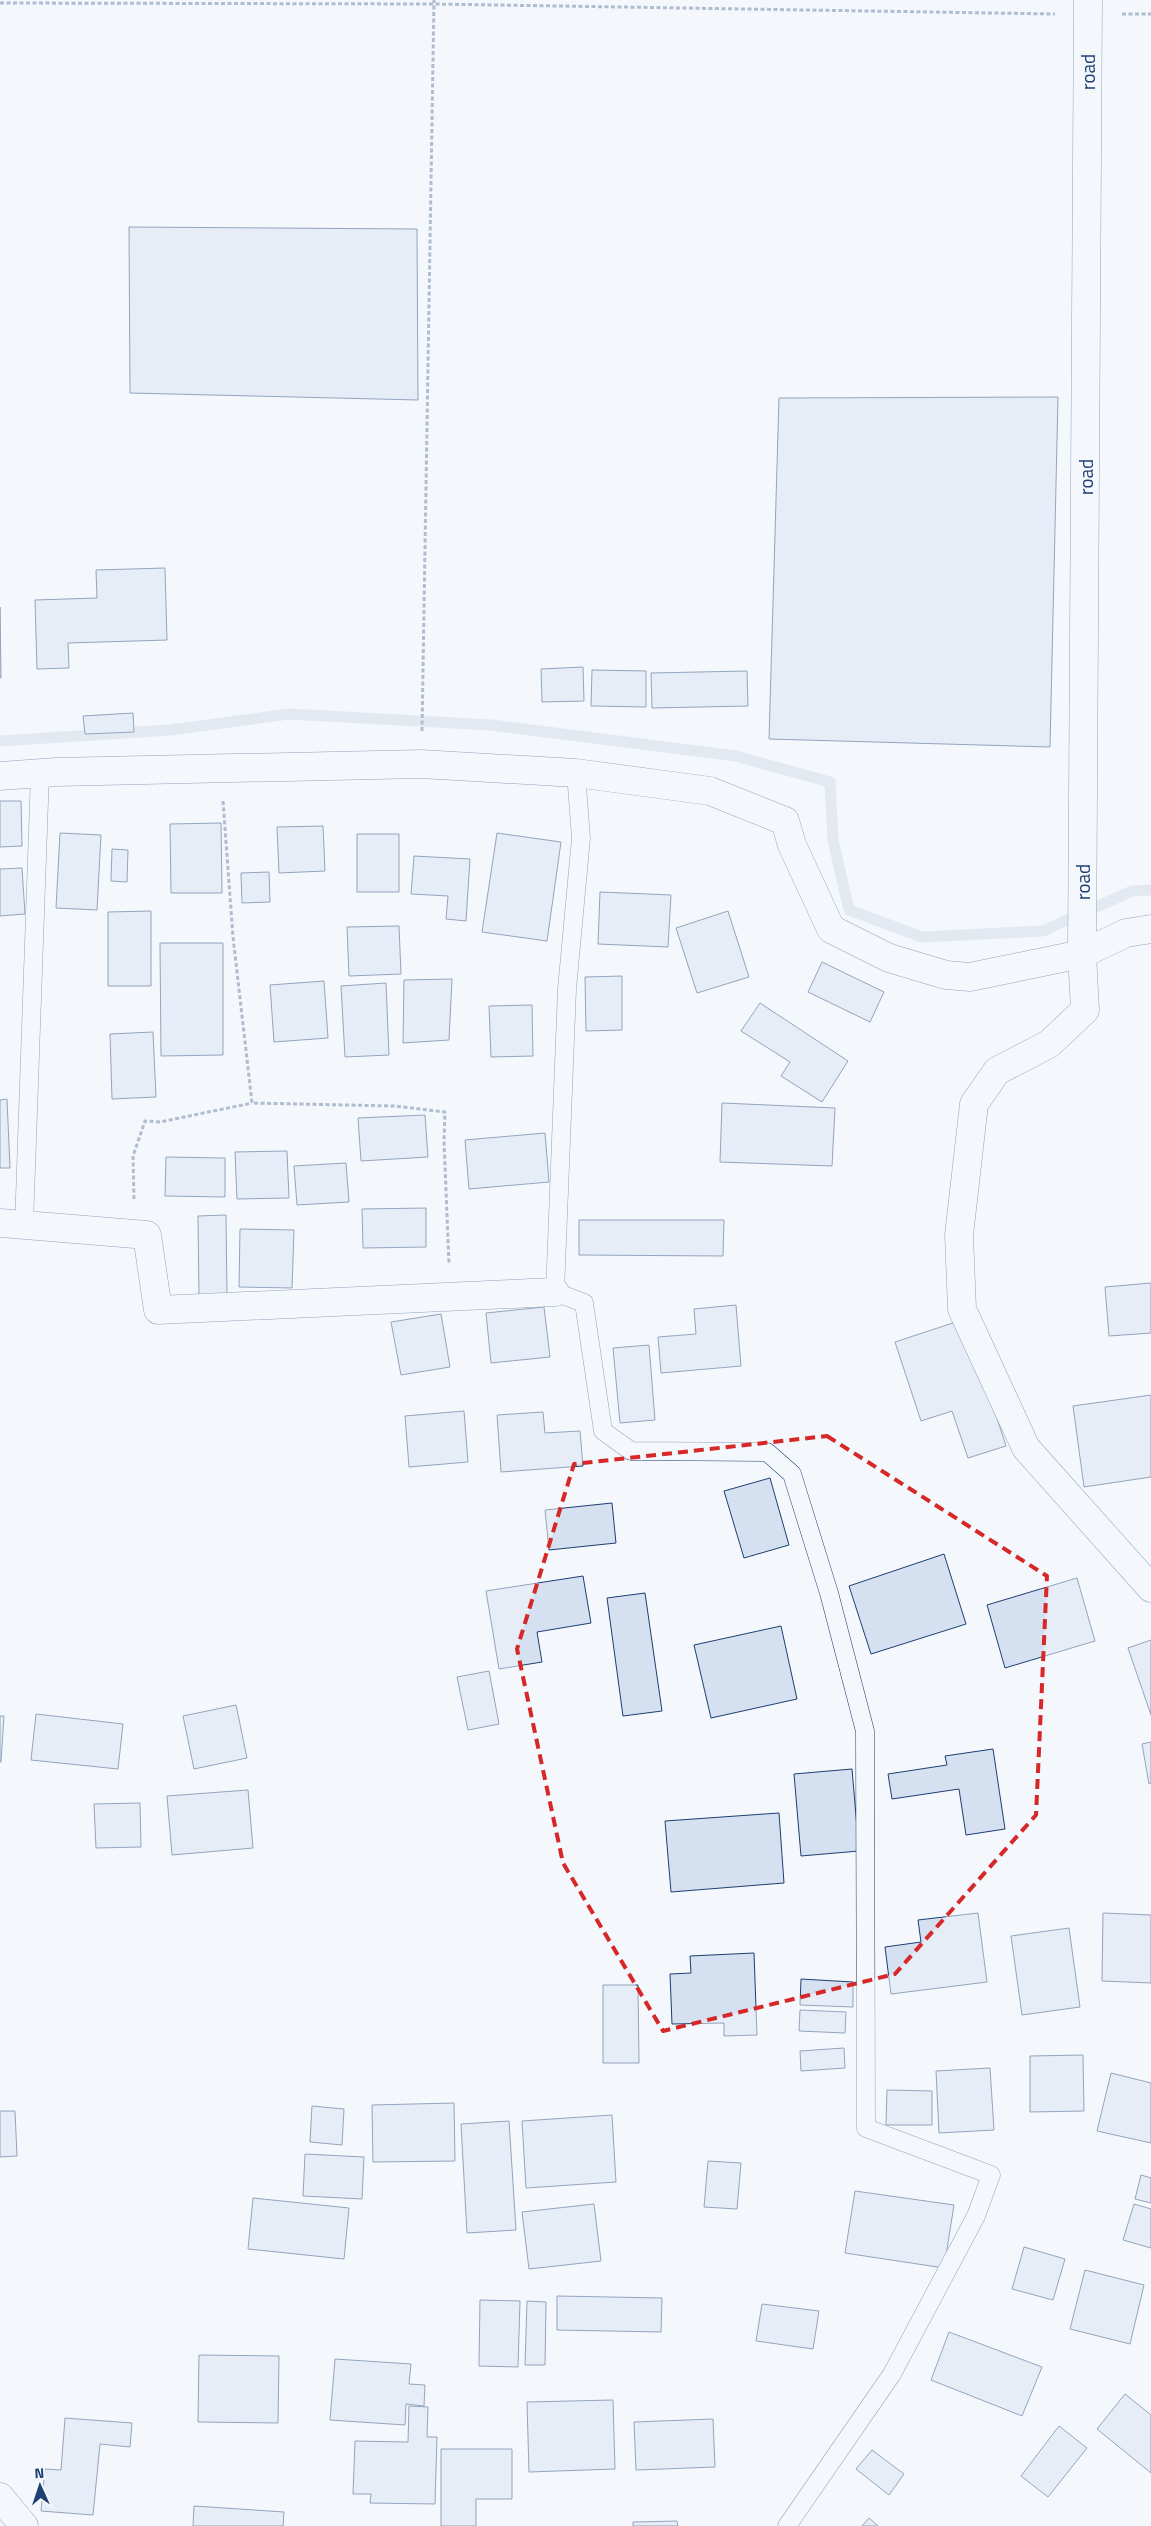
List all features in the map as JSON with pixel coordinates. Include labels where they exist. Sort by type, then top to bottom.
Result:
[{"type":"street","name":"road","points":[[1087,7],[1082,954],[1085,1010],[1049,1044],[996,1072],[974,1104],[959,1235],[962,1309],[1026,1448],[1151,1588]]},
{"type":"street","points":[[0,776],[40,773],[421,764],[576,773],[710,792],[785,822],[792,845],[831,928],[889,958],[946,975],[970,977],[1082,954],[1126,933],[1151,929]]},
{"type":"street","points":[[12,1224],[146,1235],[158,1310],[555,1292]]},
{"type":"street","points":[[0,2497],[24,2526]]},
{"type":"lane","points":[[12,1224],[40,773]]},
{"type":"lane","points":[[576,773],[581,838],[567,989],[555,1292],[584,1303],[603,1430],[631,1451],[767,1452],[792,1474],[829,1593],[865,1731],[866,2128],[991,2175],[976,2216],[892,2374],[787,2526]]},
{"type":"path","points":[[0,3],[434,2],[1087,7]]},
{"type":"path","points":[[421,764],[434,2]]},
{"type":"path","points":[[221,768],[233,937],[252,1103]]},
{"type":"path","points":[[135,1234],[133,1156],[145,1121],[160,1122],[252,1103],[394,1106],[445,1112],[444,1141],[451,1296]]},
{"type":"highlighted area","points":[[827,1436],[1047,1576],[1036,1815],[895,1974],[663,2031],[563,1863],[517,1649],[574,1464]]},
{"type":"building","points":[[129,227],[417,229],[418,400],[130,393]]},
{"type":"building","points":[[1058,397],[1050,747],[769,739],[779,398]]},
{"type":"building","points":[[165,568],[167,640],[68,643],[69,668],[37,669],[35,600],[97,598],[96,570]]},
{"type":"building","points":[[0,607],[1,678],[0,678]]},
{"type":"building","points":[[583,667],[584,701],[542,702],[541,669]]},
{"type":"building","points":[[592,670],[646,671],[646,707],[591,706]]},
{"type":"building","points":[[747,671],[748,706],[652,708],[651,673]]},
{"type":"building","points":[[133,713],[134,732],[85,734],[83,716]]},
{"type":"building","points":[[0,801],[21,801],[22,846],[0,847]]},
{"type":"building","points":[[221,823],[222,893],[171,893],[170,824]]},
{"type":"building","points":[[323,826],[325,871],[279,873],[277,827]]},
{"type":"building","points":[[60,833],[101,835],[97,910],[56,908]]},
{"type":"building","points":[[497,833],[561,842],[547,941],[482,932]]},
{"type":"building","points":[[357,834],[399,834],[399,892],[357,892]]},
{"type":"building","points":[[112,849],[128,850],[127,882],[111,881]]},
{"type":"building","points":[[414,856],[470,859],[466,921],[446,919],[448,896],[411,894]]},
{"type":"building","points":[[22,868],[25,914],[0,916],[0,869]]},
{"type":"building","points":[[269,872],[270,902],[242,903],[241,873]]},
{"type":"building","points":[[600,892],[671,895],[668,947],[598,944]]},
{"type":"building","points":[[151,911],[151,986],[108,986],[108,912]]},
{"type":"building","points":[[728,911],[749,977],[697,993],[676,928]]},
{"type":"building","points":[[399,926],[401,974],[349,976],[347,927]]},
{"type":"building","points":[[160,943],[223,943],[223,1055],[161,1056]]},
{"type":"building","points":[[822,962],[884,992],[870,1022],[808,992]]},
{"type":"building","points":[[622,976],[622,1030],[586,1031],[585,977]]},
{"type":"building","points":[[452,979],[449,1040],[403,1043],[404,980]]},
{"type":"building","points":[[324,981],[328,1038],[274,1042],[270,985]]},
{"type":"building","points":[[386,983],[389,1055],[345,1057],[341,986]]},
{"type":"building","points":[[760,1003],[848,1061],[822,1102],[781,1076],[790,1062],[741,1031]]},
{"type":"building","points":[[532,1005],[533,1056],[491,1057],[489,1006]]},
{"type":"building","points":[[153,1032],[156,1097],[112,1099],[110,1034]]},
{"type":"building","points":[[7,1099],[10,1168],[0,1168],[0,1100]]},
{"type":"building","points":[[722,1103],[835,1108],[832,1166],[720,1162]]},
{"type":"building","points":[[425,1115],[428,1157],[361,1161],[358,1118]]},
{"type":"building","points":[[545,1133],[549,1182],[469,1189],[465,1140]]},
{"type":"building","points":[[287,1151],[289,1198],[237,1199],[235,1152]]},
{"type":"building","points":[[166,1157],[225,1158],[225,1197],[165,1196]]},
{"type":"building","points":[[346,1163],[349,1202],[297,1205],[294,1166]]},
{"type":"building","points":[[426,1208],[426,1247],[363,1248],[362,1209]]},
{"type":"building","points":[[226,1215],[227,1297],[199,1298],[198,1216]]},
{"type":"building","points":[[579,1220],[724,1220],[723,1256],[579,1255]]},
{"type":"building","points":[[240,1229],[294,1230],[292,1288],[239,1287]]},
{"type":"building","points":[[1151,1283],[1151,1333],[1109,1336],[1105,1287]]},
{"type":"building","points":[[736,1305],[741,1366],[661,1373],[658,1337],[696,1334],[694,1309]]},
{"type":"building","points":[[544,1307],[550,1357],[491,1363],[486,1313]]},
{"type":"building","points":[[441,1314],[450,1367],[401,1375],[391,1322]]},
{"type":"building","points":[[965,1319],[1006,1446],[968,1458],[952,1411],[921,1421],[895,1342]]},
{"type":"building","points":[[649,1345],[655,1420],[620,1423],[613,1348]]},
{"type":"building","points":[[1151,1395],[1151,1477],[1084,1487],[1073,1406]]},
{"type":"building","points":[[464,1411],[468,1462],[409,1467],[405,1416]]},
{"type":"building","points":[[543,1412],[545,1433],[580,1431],[583,1466],[501,1472],[497,1415]]},
{"type":"building","points":[[770,1478],[789,1545],[744,1558],[724,1491]]},
{"type":"building","points":[[612,1503],[616,1543],[549,1550],[545,1510]]},
{"type":"building","points":[[944,1554],[966,1624],[871,1654],[849,1586]]},
{"type":"building","points":[[583,1576],[591,1623],[537,1632],[542,1662],[499,1669],[486,1591]]},
{"type":"building","points":[[1077,1578],[1095,1641],[1005,1668],[987,1605]]},
{"type":"building","points":[[645,1593],[662,1711],[623,1716],[607,1598]]},
{"type":"building","points":[[781,1626],[797,1699],[711,1718],[694,1645]]},
{"type":"building","points":[[1151,1640],[1151,1715],[1128,1648]]},
{"type":"building","points":[[489,1671],[499,1724],[468,1730],[457,1677]]},
{"type":"building","points":[[236,1705],[247,1758],[194,1769],[183,1716]]},
{"type":"building","points":[[36,1714],[123,1724],[118,1769],[31,1760]]},
{"type":"building","points":[[0,1716],[4,1716],[1,1762],[0,1762]]},
{"type":"building","points":[[1151,1742],[1151,1783],[1149,1784],[1142,1744]]},
{"type":"building","points":[[993,1749],[1005,1829],[966,1835],[959,1789],[892,1799],[888,1774],[947,1765],[945,1756]]},
{"type":"building","points":[[852,1769],[859,1851],[801,1856],[794,1774]]},
{"type":"building","points":[[248,1790],[253,1848],[172,1855],[167,1796]]},
{"type":"building","points":[[140,1803],[141,1847],[96,1848],[94,1804]]},
{"type":"building","points":[[779,1813],[784,1883],[671,1892],[665,1821]]},
{"type":"building","points":[[978,1913],[987,1982],[891,1994],[885,1947],[921,1942],[918,1920]]},
{"type":"building","points":[[1103,1913],[1151,1915],[1151,1983],[1102,1981]]},
{"type":"building","points":[[1069,1928],[1080,2007],[1022,2015],[1011,1936]]},
{"type":"building","points":[[754,1953],[757,2035],[724,2036],[724,2023],[672,2024],[670,1974],[691,1973],[690,1956]]},
{"type":"building","points":[[801,1979],[853,1982],[853,2007],[800,2005]]},
{"type":"building","points":[[603,1985],[638,1985],[639,2063],[603,2063]]},
{"type":"building","points":[[800,2010],[846,2012],[845,2033],[799,2031]]},
{"type":"building","points":[[844,2048],[845,2068],[801,2071],[800,2051]]},
{"type":"building","points":[[1083,2055],[1084,2111],[1030,2112],[1030,2056]]},
{"type":"building","points":[[990,2068],[994,2130],[939,2133],[936,2071]]},
{"type":"building","points":[[1111,2073],[1151,2083],[1151,2143],[1097,2131]]},
{"type":"building","points":[[887,2090],[932,2091],[932,2125],[886,2125]]},
{"type":"building","points":[[454,2103],[455,2161],[373,2162],[372,2105]]},
{"type":"building","points":[[312,2106],[344,2109],[342,2145],[310,2142]]},
{"type":"building","points":[[0,2111],[15,2111],[17,2156],[0,2157]]},
{"type":"building","points":[[612,2115],[616,2182],[526,2188],[522,2121]]},
{"type":"building","points":[[509,2121],[516,2230],[467,2233],[461,2124]]},
{"type":"building","points":[[305,2154],[364,2157],[362,2199],[303,2196]]},
{"type":"building","points":[[708,2161],[741,2163],[737,2209],[704,2207]]},
{"type":"building","points":[[1141,2175],[1151,2178],[1151,2203],[1135,2199]]},
{"type":"building","points":[[855,2191],[954,2205],[944,2268],[845,2253]]},
{"type":"building","points":[[253,2198],[349,2208],[344,2259],[248,2249]]},
{"type":"building","points":[[594,2204],[601,2261],[529,2269],[522,2212]]},
{"type":"building","points":[[1134,2204],[1151,2209],[1151,2248],[1123,2240]]},
{"type":"building","points":[[1024,2247],[1065,2259],[1053,2300],[1012,2289]]},
{"type":"building","points":[[1085,2270],[1144,2285],[1130,2344],[1070,2329]]},
{"type":"building","points":[[557,2296],[662,2298],[661,2332],[557,2330]]},
{"type":"building","points":[[480,2300],[520,2301],[518,2367],[479,2366]]},
{"type":"building","points":[[527,2301],[546,2302],[545,2365],[525,2365]]},
{"type":"building","points":[[762,2304],[819,2311],[813,2349],[756,2341]]},
{"type":"building","points":[[949,2332],[1042,2367],[1022,2416],[931,2380]]},
{"type":"building","points":[[199,2355],[279,2356],[278,2423],[198,2422]]},
{"type":"building","points":[[335,2359],[411,2364],[409,2384],[425,2385],[424,2406],[406,2404],[405,2425],[330,2420]]},
{"type":"building","points":[[1125,2394],[1151,2415],[1151,2473],[1097,2429]]},
{"type":"building","points":[[613,2400],[615,2469],[529,2472],[527,2402]]},
{"type":"building","points":[[409,2406],[428,2407],[427,2437],[437,2437],[435,2504],[370,2503],[371,2494],[353,2494],[355,2441],[408,2442]]},
{"type":"building","points":[[65,2418],[132,2423],[130,2447],[100,2444],[93,2515],[41,2511],[45,2469],[61,2470]]},
{"type":"building","points":[[713,2419],[715,2467],[636,2470],[634,2422]]},
{"type":"building","points":[[1059,2426],[1087,2448],[1048,2497],[1021,2476]]},
{"type":"building","points":[[441,2449],[512,2449],[512,2499],[476,2499],[476,2526],[441,2526]]},
{"type":"building","points":[[872,2450],[904,2474],[889,2495],[856,2469]]},
{"type":"building","points":[[194,2506],[284,2512],[283,2526],[193,2526]]},
{"type":"building","points":[[869,2518],[878,2526],[862,2526]]},
{"type":"building","points":[[677,2521],[678,2526],[633,2526],[633,2522]]},
{"type":"waterway","points":[[0,741],[170,730],[289,714],[491,725],[736,756],[830,782],[833,840],[849,910],[922,937],[1043,931],[1132,891],[1151,890]]}]
